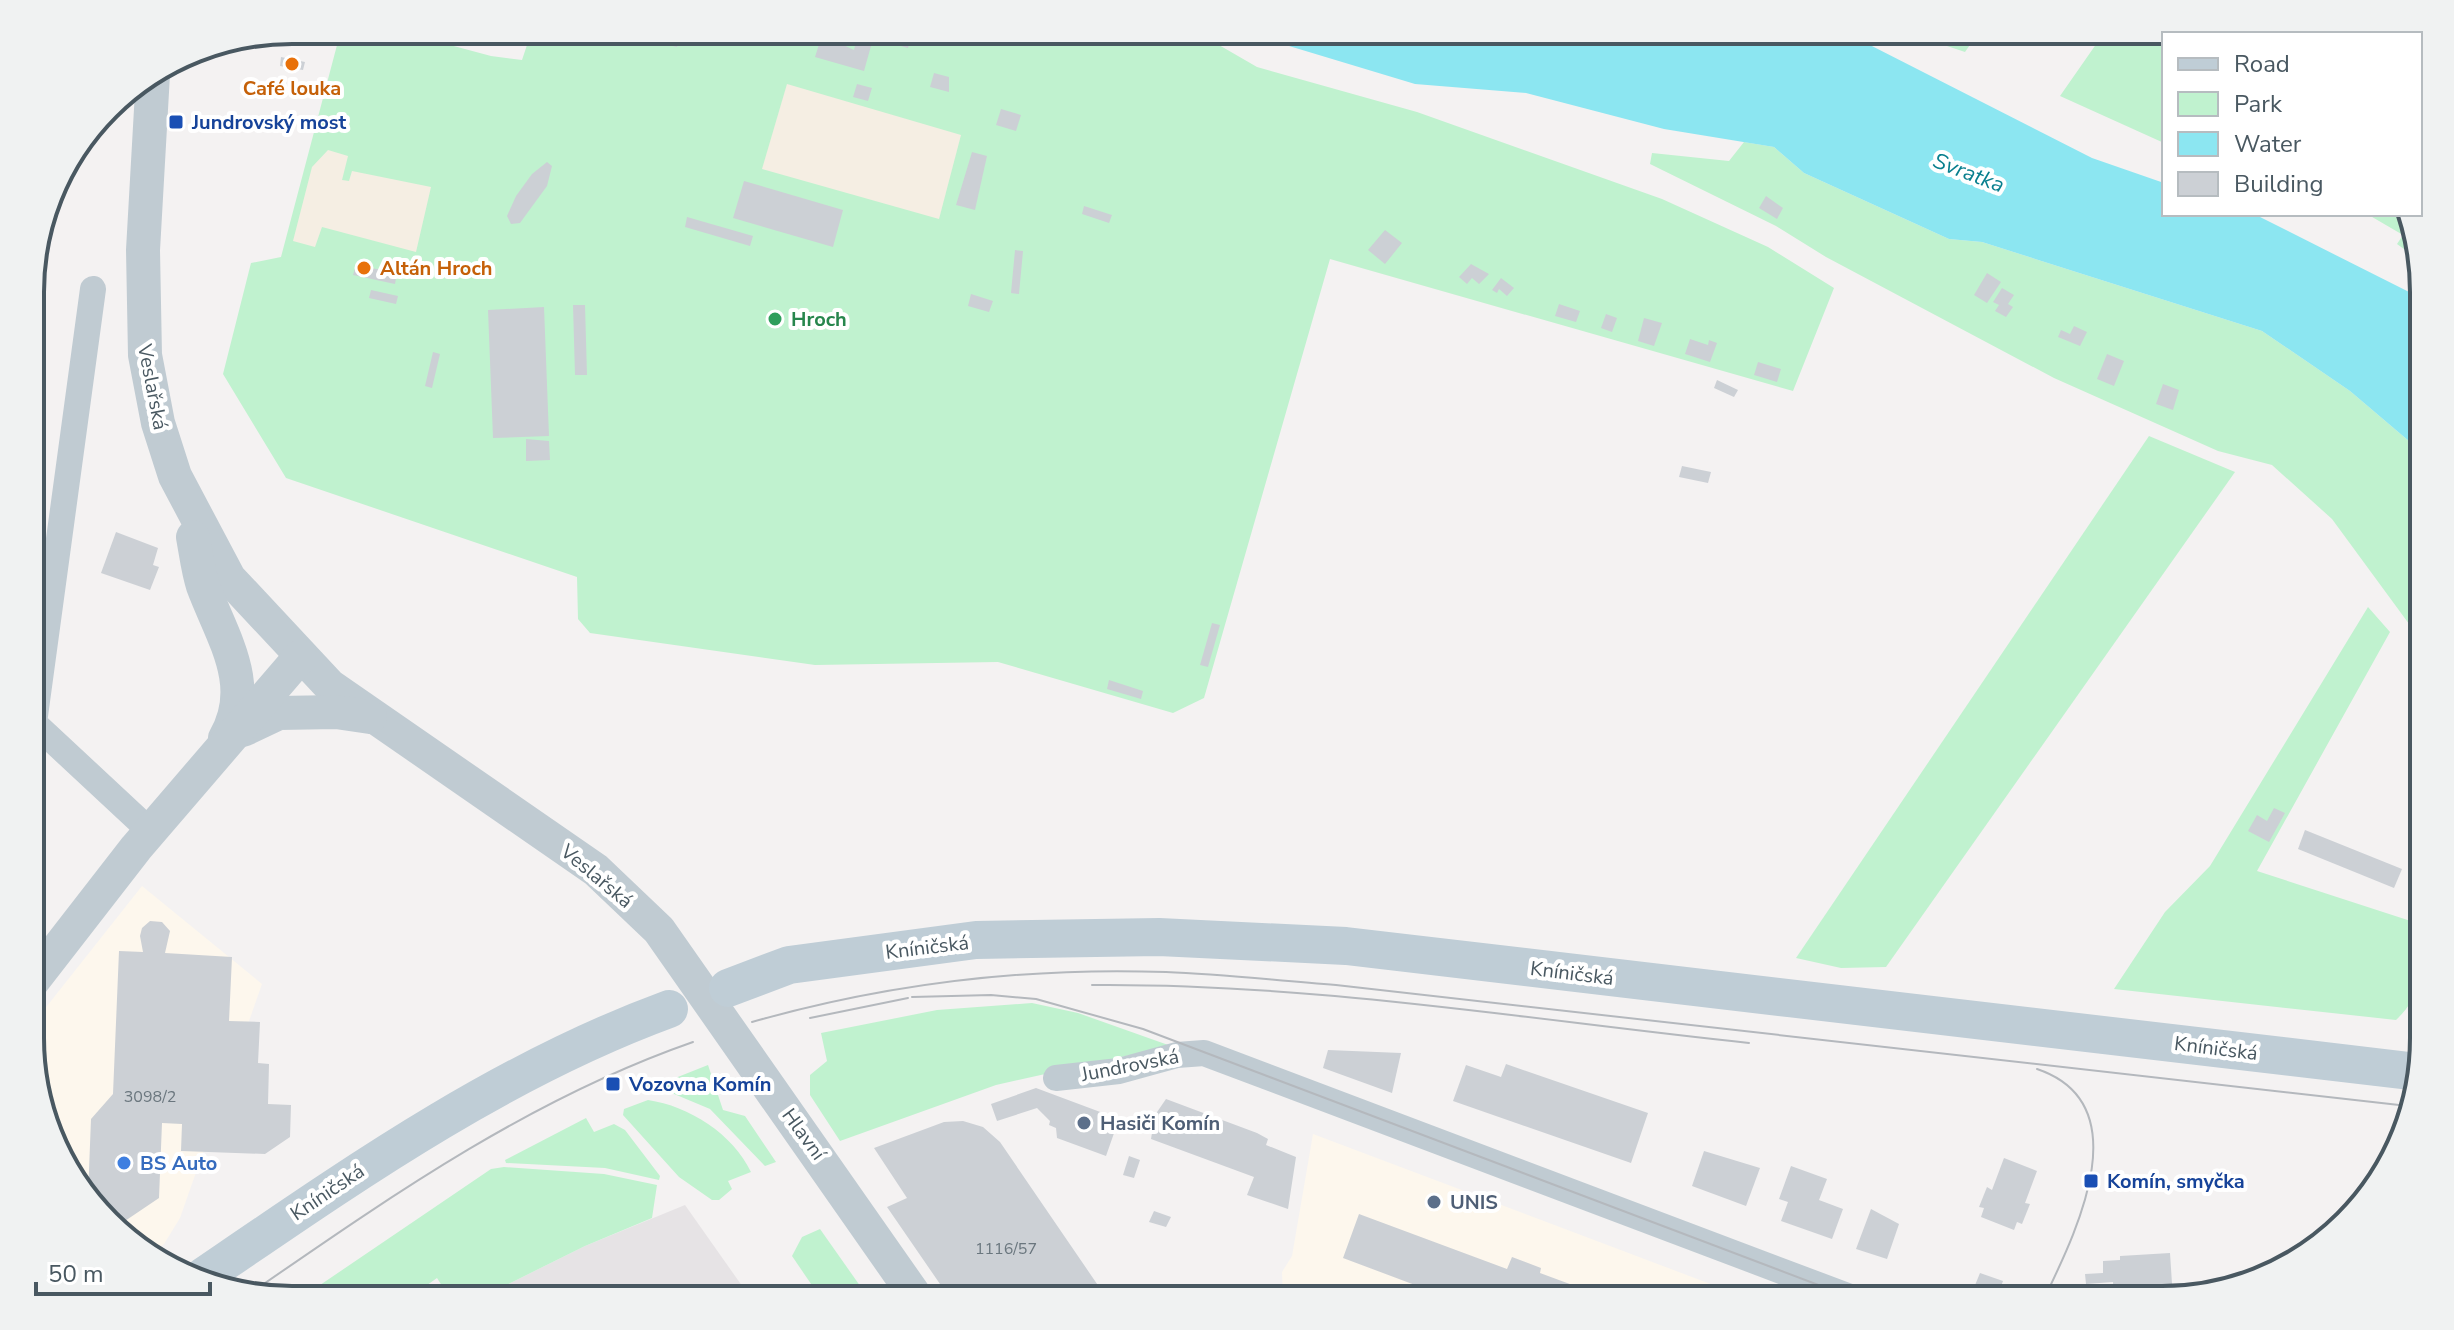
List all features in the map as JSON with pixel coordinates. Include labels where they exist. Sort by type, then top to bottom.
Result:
[{"type":"main road","name":"Kníničská","points":[[728,988],[789,965],[976,940],[1159,937],[1346,946],[2408,1071]]},
{"type":"main road","name":"Kníničská","points":[[210,1272],[458,1109],[620,1027],[669,1009]]},
{"type":"street","name":"Veslařská","points":[[152,87],[143,250],[144,344],[158,423],[186,502],[229,578],[330,686],[596,870],[659,930]]},
{"type":"street","points":[[45,646],[93,289]]},
{"type":"street","points":[[186,502],[202,584],[229,649],[239,686],[236,715],[225,746]]},
{"type":"street","points":[[44,967],[150,831],[300,657]]},
{"type":"street","points":[[225,746],[279,713],[336,712],[377,718]]},
{"type":"street","points":[[44,733],[150,831]]},
{"type":"street","name":"Hlavní","points":[[659,930],[908,1286]]},
{"type":"street","name":"Jundrovská","points":[[1056,1078],[1119,1071],[1177,1055],[1204,1053],[1806,1285]]},
{"type":"shaded area","points":[[142,886],[262,984],[180,1218],[160,1247],[129,1224],[106,1201],[77,1162],[52,1102],[46,1070],[44,1010]]},
{"type":"shaded area","name":"UNIS","points":[[1313,1134],[1714,1285],[1282,1285],[1282,1272],[1292,1256]]},
{"type":"shaded area","points":[[685,1205],[742,1286],[504,1286],[585,1246]]},
{"type":"green space","name":"Hroch","points":[[337,44],[446,44],[491,56],[522,60],[527,44],[1217,44],[1257,67],[1417,112],[1662,199],[1768,247],[1834,288],[1793,391],[1330,259],[1204,698],[1173,713],[998,662],[815,665],[590,633],[578,619],[577,577],[286,478],[223,374],[251,263],[281,257]]},
{"type":"green space","points":[[1941,44],[1970,44],[1965,52]]},
{"type":"green space","points":[[2096,44],[2162,44],[2162,142],[2060,96]]},
{"type":"green space","points":[[1744,142],[1774,147],[1804,173],[1949,239],[1982,242],[2262,331],[2350,391],[2410,442],[2410,625],[2332,519],[2272,465],[2218,451],[2054,378],[1826,257],[1776,226],[1650,164],[1652,153],[1729,161]]},
{"type":"green space","points":[[2370,216],[2398,216],[2403,235]]},
{"type":"green space","points":[[2403,235],[2406,251],[2397,244]]},
{"type":"green space","points":[[2149,436],[2235,472],[1886,967],[1841,968],[1796,958]]},
{"type":"green space","points":[[2368,607],[2390,632],[2257,871],[2410,921],[2410,1003],[2406,1009],[2396,1020],[2114,989],[2165,912],[2210,866]]},
{"type":"green space","points":[[1032,1003],[1078,1013],[1171,1046],[996,1085],[840,1141],[810,1095],[810,1075],[827,1061],[821,1033],[937,1010]]},
{"type":"green space","points":[[708,1065],[723,1110],[745,1116],[776,1162],[765,1166],[710,1109],[655,1086]]},
{"type":"green space","points":[[648,1100],[679,1108],[708,1124],[733,1146],[751,1172],[728,1181],[732,1189],[719,1200],[712,1200],[679,1177],[623,1115],[624,1109]]},
{"type":"green space","points":[[586,1118],[594,1132],[614,1124],[625,1130],[660,1176],[659,1180],[605,1168],[506,1163],[505,1160]]},
{"type":"green space","points":[[504,1167],[604,1174],[657,1185],[652,1218],[585,1246],[504,1286],[442,1286],[437,1278],[426,1286],[319,1286],[491,1169]]},
{"type":"green space","points":[[820,1229],[860,1286],[812,1286],[792,1256],[802,1237]]},
{"type":"sand","points":[[787,84],[961,135],[939,219],[762,169]]},
{"type":"sand","points":[[328,150],[348,156],[342,180],[349,181],[352,171],[431,187],[416,252],[322,227],[315,247],[293,241],[312,167]]},
{"type":"water","name":"Svratka","points":[[1283,44],[1868,44],[2092,158],[2162,182],[2162,216],[2258,216],[2410,292],[2410,442],[2350,391],[2262,331],[1982,242],[1949,239],[1804,173],[1774,147],[1664,129],[1526,93],[1415,84]]},
{"type":"building","points":[[819,44],[841,44],[854,50],[856,44],[871,46],[864,71],[815,57]]},
{"type":"building","points":[[281,57],[305,62],[303,70],[280,66]]},
{"type":"building","points":[[934,73],[949,77],[949,92],[930,87]]},
{"type":"building","points":[[857,84],[872,88],[868,101],[853,97]]},
{"type":"building","points":[[1001,109],[1021,115],[1016,131],[996,125]]},
{"type":"building","points":[[972,152],[987,156],[975,210],[956,205]]},
{"type":"building","points":[[547,162],[552,166],[547,186],[520,223],[511,224],[507,216],[516,196],[532,174]]},
{"type":"building","points":[[744,181],[843,210],[833,247],[733,218]]},
{"type":"building","points":[[1766,196],[1783,208],[1777,219],[1759,208]]},
{"type":"building","points":[[1084,206],[1112,215],[1109,223],[1082,214]]},
{"type":"building","points":[[687,217],[753,236],[750,246],[685,227]]},
{"type":"building","points":[[1385,230],[1402,243],[1385,264],[1368,250]]},
{"type":"building","points":[[1015,250],[1023,251],[1019,294],[1011,293]]},
{"type":"building","points":[[1471,264],[1489,274],[1479,284],[1472,278],[1467,284],[1459,277]]},
{"type":"building","points":[[356,265],[397,273],[395,284],[353,275]]},
{"type":"building","points":[[1987,273],[2001,282],[1987,303],[1974,295]]},
{"type":"building","points":[[1501,278],[1514,288],[1507,296],[1499,289],[1497,293],[1492,290]]},
{"type":"building","points":[[2002,288],[2014,295],[2008,304],[2013,307],[2006,317],[1995,311],[1999,305],[1993,302]]},
{"type":"building","points":[[371,290],[398,296],[396,304],[369,298]]},
{"type":"building","points":[[971,294],[993,301],[989,312],[968,306]]},
{"type":"building","points":[[1559,304],[1580,311],[1576,322],[1555,316]]},
{"type":"building","points":[[573,305],[585,305],[587,375],[575,375]]},
{"type":"building","points":[[544,307],[549,436],[493,438],[488,310]]},
{"type":"building","points":[[1606,314],[1617,318],[1612,332],[1601,328]]},
{"type":"building","points":[[1644,318],[1662,323],[1654,346],[1638,341]]},
{"type":"building","points":[[2074,326],[2087,332],[2080,346],[2058,337],[2061,330],[2070,334]]},
{"type":"building","points":[[1690,339],[1708,345],[1709,340],[1717,343],[1710,362],[1685,354]]},
{"type":"building","points":[[433,352],[440,354],[432,388],[425,386]]},
{"type":"building","points":[[2107,354],[2124,361],[2114,386],[2097,379]]},
{"type":"building","points":[[1758,362],[1781,369],[1777,382],[1754,375]]},
{"type":"building","points":[[1717,380],[1738,390],[1734,397],[1714,388]]},
{"type":"building","points":[[2163,384],[2179,390],[2173,410],[2156,404]]},
{"type":"building","points":[[526,439],[549,441],[550,460],[526,461]]},
{"type":"building","points":[[1682,466],[1711,472],[1708,483],[1679,477]]},
{"type":"building","points":[[116,532],[158,548],[153,565],[159,567],[150,590],[101,573]]},
{"type":"building","points":[[1212,623],[1220,625],[1208,667],[1200,665]]},
{"type":"building","points":[[1109,680],[1143,691],[1141,699],[1107,689]]},
{"type":"building","points":[[2274,808],[2285,813],[2269,842],[2248,831],[2257,815],[2267,821]]},
{"type":"building","points":[[2305,830],[2402,869],[2394,888],[2298,849]]},
{"type":"building","points":[[150,921],[162,922],[170,931],[165,953],[232,957],[229,1021],[260,1022],[258,1063],[269,1064],[268,1104],[291,1105],[290,1137],[265,1154],[181,1151],[182,1124],[162,1123],[159,1198],[126,1221],[89,1179],[91,1119],[113,1094],[119,951],[143,952],[142,928]]},
{"type":"building","points":[[1328,1050],[1401,1053],[1392,1093],[1323,1068]]},
{"type":"building","points":[[1506,1064],[1648,1113],[1631,1163],[1453,1101],[1466,1065],[1501,1077]]},
{"type":"building","name":"Hasiči Komín","points":[[1036,1088],[1119,1119],[1106,1156],[1057,1138],[1056,1128],[1049,1125],[1050,1121],[1037,1108],[997,1121],[991,1104]]},
{"type":"building","points":[[1166,1099],[1257,1133],[1268,1139],[1266,1145],[1296,1157],[1288,1209],[1247,1195],[1254,1177],[1151,1139],[1155,1115]]},
{"type":"building","points":[[963,1121],[983,1127],[1000,1142],[1098,1286],[941,1286],[887,1207],[907,1198],[874,1148],[944,1122]]},
{"type":"building","points":[[1704,1151],[1760,1168],[1746,1206],[1692,1186]]},
{"type":"building","points":[[1129,1156],[1140,1160],[1134,1178],[1123,1175]]},
{"type":"building","points":[[2004,1158],[2037,1171],[2025,1203],[2030,1204],[2022,1224],[2017,1222],[2014,1230],[1981,1217],[1984,1208],[1979,1207],[1987,1187],[1992,1190]]},
{"type":"building","points":[[1791,1166],[1827,1179],[1819,1200],[1843,1209],[1832,1239],[1781,1221],[1788,1202],[1779,1199]]},
{"type":"building","points":[[1871,1209],[1899,1224],[1887,1259],[1856,1249]]},
{"type":"building","points":[[1154,1211],[1171,1217],[1166,1227],[1149,1222]]},
{"type":"building","points":[[1359,1214],[1507,1269],[1512,1257],[1541,1268],[1540,1273],[1573,1285],[1416,1285],[1343,1258]]},
{"type":"building","points":[[2170,1253],[2172,1285],[2086,1284],[2085,1274],[2103,1273],[2103,1261],[2120,1260],[2120,1256]]},
{"type":"building","points":[[1980,1273],[2003,1281],[2001,1285],[1975,1285]]},
{"type":"tram line","points":[[752,1022],[854,997],[957,981],[1061,972],[1187,973],[1336,985],[2400,1105]]},
{"type":"tram line","points":[[1092,985],[1174,986],[1339,996],[1749,1043]]},
{"type":"tram line","points":[[912,997],[991,995],[1036,999],[1143,1029],[1819,1285]]},
{"type":"tram line","points":[[810,1018],[908,998]]},
{"type":"tram line","points":[[263,1284],[412,1184],[520,1120],[576,1091],[693,1042]]},
{"type":"tram line","points":[[2037,1069],[2068,1086],[2086,1111],[2093,1140],[2091,1173],[2083,1207],[2050,1285]]},
{"type":"place","name":"Café louka","points":[[292,64]]},
{"type":"place","name":"Jundrovský most","points":[[176,122]]},
{"type":"place","name":"Altán Hroch","points":[[364,268]]},
{"type":"place","name":"Hroch","points":[[775,319]]},
{"type":"place","name":"Vozovna Komín","points":[[613,1084]]},
{"type":"place","name":"Hasiči Komín","points":[[1084,1123]]},
{"type":"place","name":"BS Auto","points":[[124,1163]]},
{"type":"place","name":"Komín, smyčka","points":[[2091,1181]]},
{"type":"place","name":"UNIS","points":[[1434,1202]]}]
